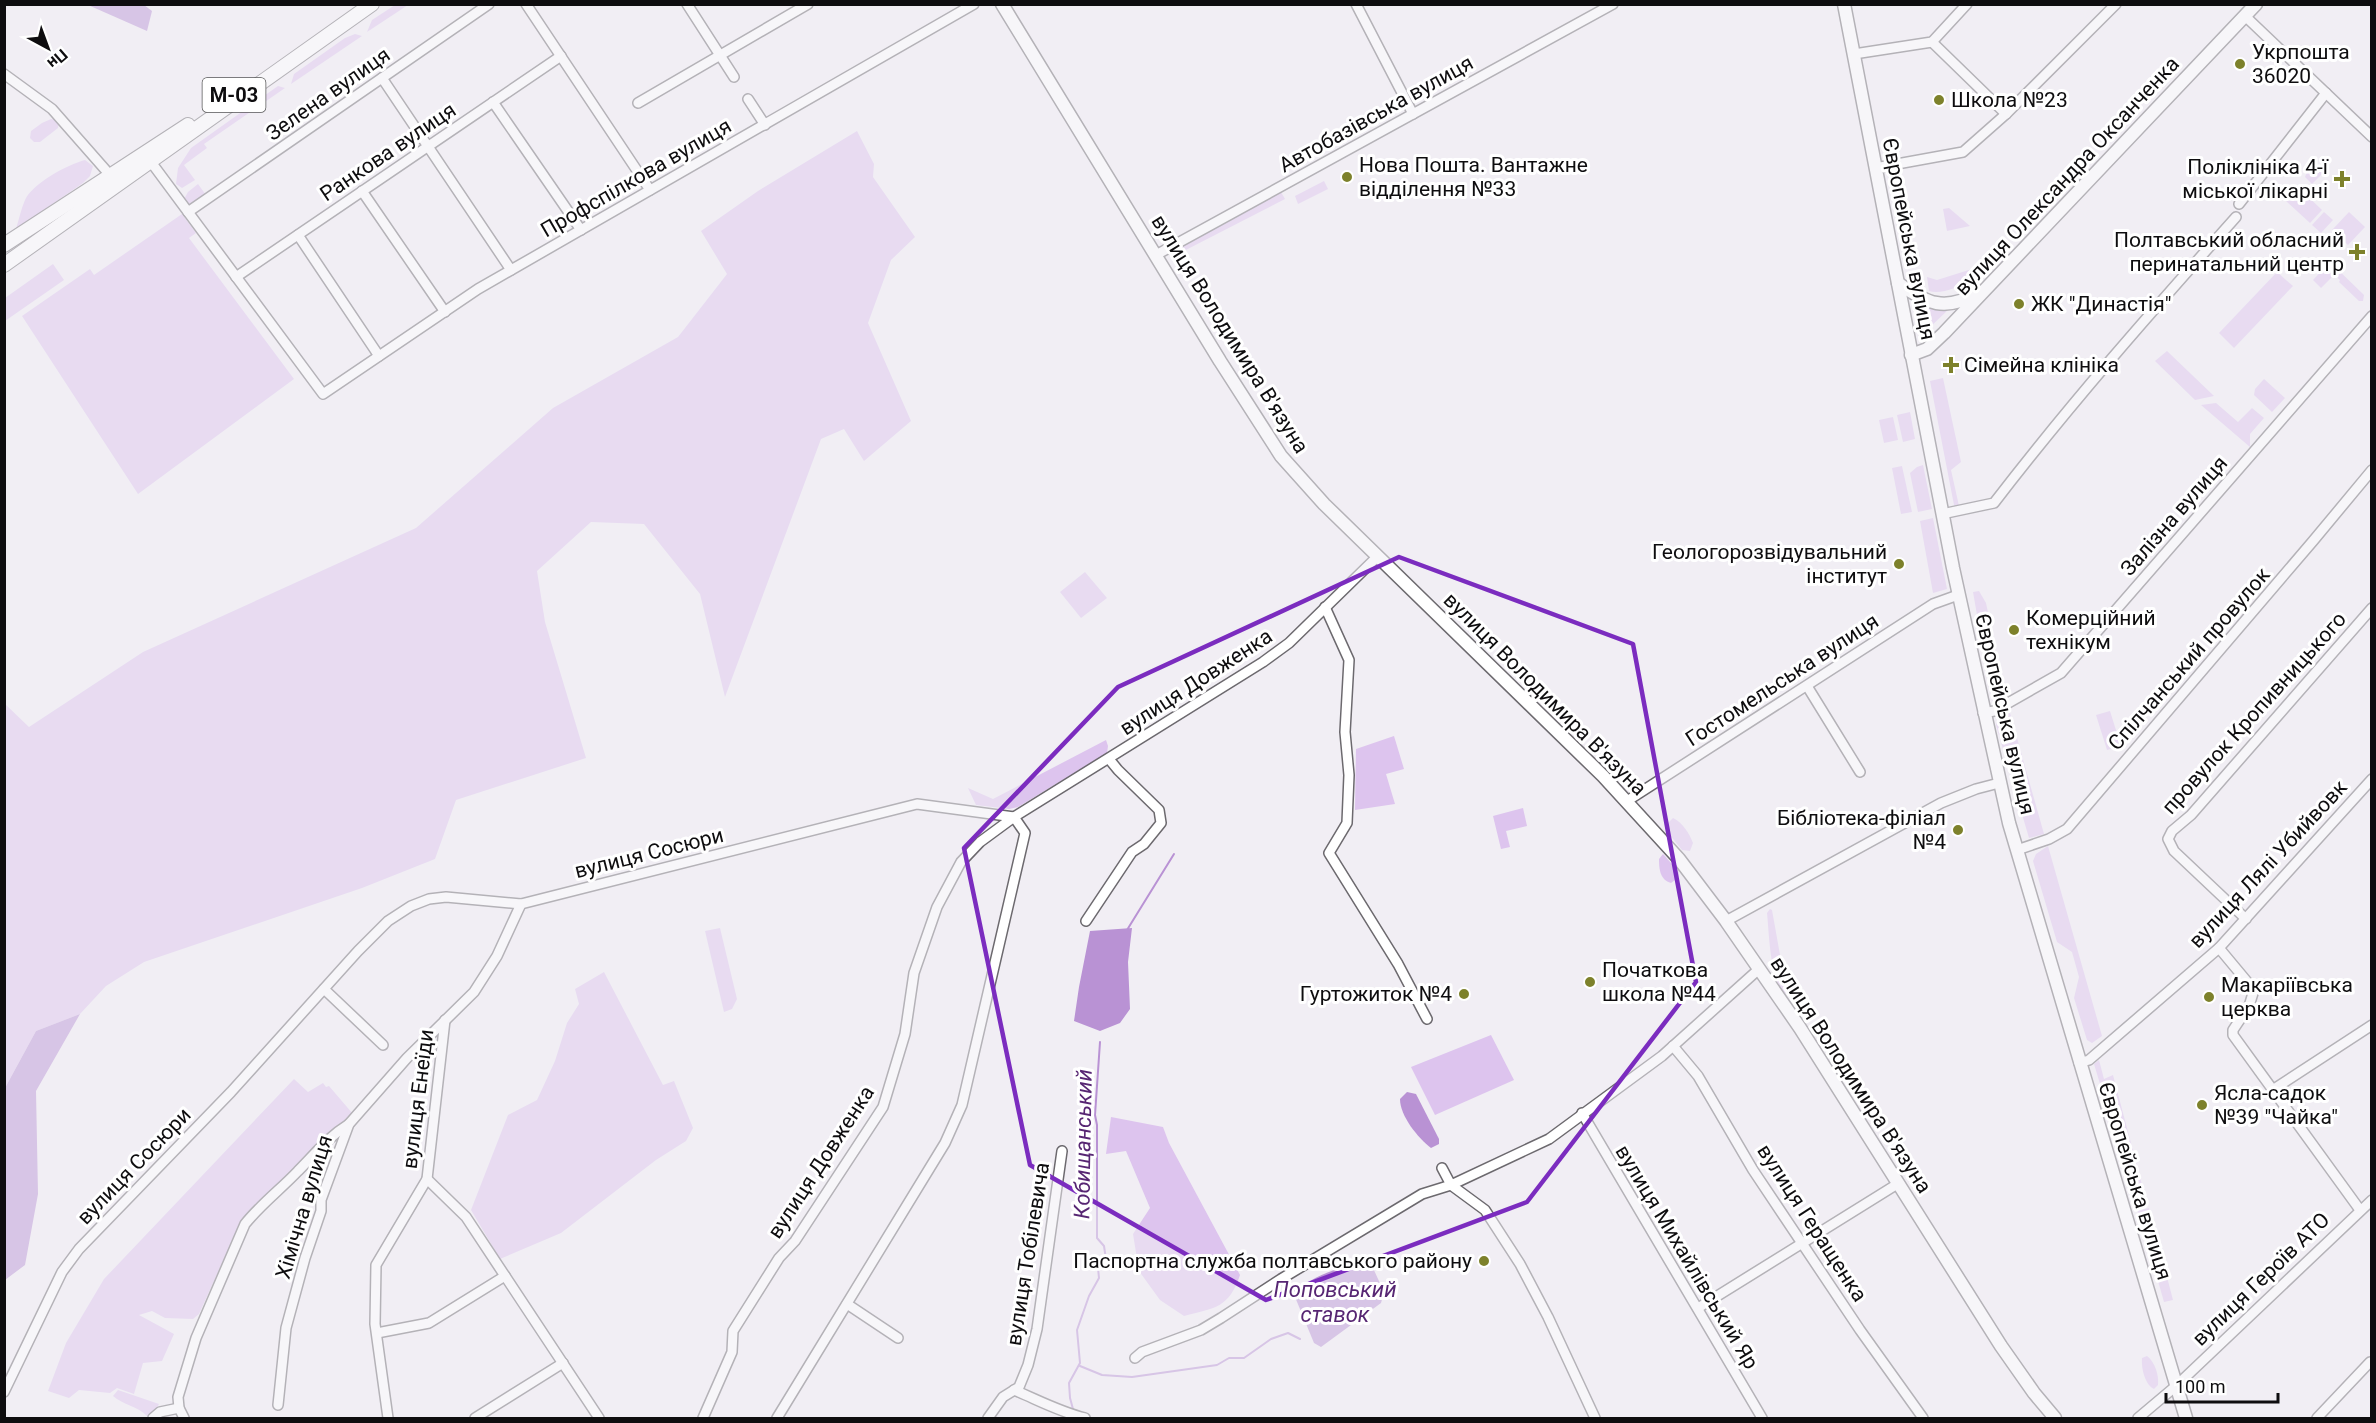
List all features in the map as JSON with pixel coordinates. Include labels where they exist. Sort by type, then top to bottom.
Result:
[{"type":"highway","name":"М-03","points":[[4,265],[147,158],[372,4]]},
{"type":"highway","name":"М-03","points":[[4,245],[110,175],[147,158]]},
{"type":"main road","name":"вулиця Володимира В'язуна","points":[[1002,4],[1220,362],[1281,456],[1324,504],[1377,557],[1627,801],[1679,859],[1726,921],[1800,1028],[2001,1346],[2055,1419]]},
{"type":"main road","name":"Європейська вулиця","points":[[1844,4],[1942,514],[1999,783],[2079,1063],[2186,1419]]},
{"type":"main road","name":"вулиця Олександра Оксанченка","points":[[1911,355],[1927,349],[1987,288],[2256,4]]},
{"type":"main road","points":[[1898,283],[1925,302],[1940,304],[1965,300],[1987,288]]},
{"type":"street","name":"Зелена вулиця","points":[[188,213],[489,4]]},
{"type":"street","points":[[526,4],[650,190]]},
{"type":"street","points":[[687,4],[734,77]]},
{"type":"street","points":[[638,103],[808,4]]},
{"type":"street","name":"Профспілкова вулиця","points":[[236,277],[323,394],[511,270],[974,4]]},
{"type":"street","points":[[1356,4],[1413,114]]},
{"type":"street","name":"Автобазівська вулиця","points":[[1156,255],[1613,4]]},
{"type":"street","points":[[1854,54],[1932,42],[1968,4]]},
{"type":"street","points":[[1875,168],[1963,152],[2006,114],[2116,4]]},
{"type":"street","points":[[2245,16],[2372,137]]},
{"type":"street","points":[[1932,42],[2006,114]]},
{"type":"street","name":"Ранкова вулиця","points":[[236,277],[561,56]]},
{"type":"street","points":[[4,74],[52,109],[110,175]]},
{"type":"street","points":[[382,78],[511,270]]},
{"type":"street","points":[[2239,204],[2326,93]]},
{"type":"street","points":[[748,99],[765,125]]},
{"type":"street","points":[[494,102],[581,230]]},
{"type":"street","points":[[147,158],[236,277]]},
{"type":"street","points":[[362,191],[445,312]]},
{"type":"street","points":[[1942,514],[1994,503],[2127,340],[2236,217]]},
{"type":"street","points":[[298,235],[379,356]]},
{"type":"street","name":"Залізна вулиця","points":[[1983,713],[1994,711],[2061,672],[2372,316]]},
{"type":"street","name":"Спілчанський провулок","points":[[2017,850],[2049,839],[2067,829],[2372,470]]},
{"type":"street","name":"вулиця Довженка","points":[[703,1419],[732,1352],[733,1331],[779,1258],[795,1241],[883,1107],[905,1034],[914,973],[938,907],[961,862],[980,842],[1014,817],[1263,662],[1289,643],[1377,557]]},
{"type":"street","name":"Гостомельська вулиця","points":[[1627,801],[1933,604],[1958,594]]},
{"type":"street","points":[[1325,607],[1349,660],[1345,732],[1349,775],[1347,823],[1329,853],[1398,964],[1427,1019]]},
{"type":"street","name":"провулок Кропивницького","points":[[2246,919],[2174,851],[2168,839],[2172,831],[2191,814],[2372,608]]},
{"type":"street","points":[[1807,686],[1860,772]]},
{"type":"street","name":"вулиця Довженка","points":[[1086,921],[1132,852],[1144,844],[1161,824],[1158,810],[1109,759]]},
{"type":"street","name":"вулиця Лялі Убийвовк","points":[[2079,1063],[2089,1060],[2219,948],[2372,779]]},
{"type":"street","points":[[1726,921],[1941,803],[1976,789],[1999,783]]},
{"type":"street","name":"вулиця Сосюри","points":[[4,1392],[62,1272],[79,1249],[162,1167],[175,1149],[231,1092],[388,921],[411,906],[429,899],[446,897],[521,904],[917,804],[1014,817]]},
{"type":"street","points":[[777,1419],[945,1143],[962,1105],[1025,833],[1014,817]]},
{"type":"street","name":"Хімічна вулиця","points":[[278,1405],[286,1328],[321,1211],[321,1200],[349,1124],[406,1058],[474,992],[497,956],[521,904]]},
{"type":"street","points":[[2219,948],[2254,990],[2252,1002],[2233,1033],[2360,1210]]},
{"type":"street","points":[[1135,1358],[1142,1352],[1201,1330],[1422,1194],[1451,1185],[1549,1139],[1673,1046],[1759,969]]},
{"type":"street","points":[[324,989],[383,1045]]},
{"type":"street","name":"вулиця Енеїди","points":[[388,1419],[377,1333],[376,1265],[428,1179],[446,1020]]},
{"type":"street","points":[[2274,1089],[2372,1025]]},
{"type":"street","name":"вулиця Геращенка","points":[[1673,1046],[1698,1076],[1753,1170],[1860,1330],[1923,1419]]},
{"type":"street","name":"вулиця Михайлівський Яр","points":[[1582,1113],[1762,1419]]},
{"type":"street","points":[[184,1419],[178,1408],[178,1397],[196,1338],[245,1224],[323,1143],[349,1124]]},
{"type":"street","name":"вулиця Тобілевича","points":[[988,1419],[1004,1397],[1019,1387],[1028,1365],[1037,1329],[1062,1151]]},
{"type":"street","points":[[1442,1168],[1451,1185],[1485,1210],[1520,1264],[1548,1317],[1595,1419]]},
{"type":"street","points":[[428,1179],[466,1217],[599,1419]]},
{"type":"street","points":[[1698,1308],[1899,1183]]},
{"type":"street","name":"вулиця Героїв АТО","points":[[2138,1419],[2176,1386],[2372,1200]]},
{"type":"street","points":[[377,1333],[429,1323],[505,1276]]},
{"type":"street","points":[[847,1304],[898,1338]]},
{"type":"street","points":[[2325,1416],[2370,1362]]},
{"type":"street","points":[[475,1419],[491,1414],[562,1363]]},
{"type":"street","points":[[1014,1390],[1054,1406],[1066,1414],[1085,1419]]},
{"type":"street","points":[[153,1419],[160,1413],[178,1408]]},
{"type":"highlighted area","points":[[1399,557],[1633,644],[1696,982],[1527,1202],[1266,1300],[1030,1165],[964,848],[1118,687]]},
{"type":"shaded area","points":[[395,5],[408,5],[367,32],[372,20]]},
{"type":"shaded area","points":[[355,34],[362,36],[291,84],[294,74],[345,38]]},
{"type":"shaded area","points":[[278,86],[285,88],[204,144],[207,148],[184,165],[195,180],[182,188],[176,184],[178,168],[191,148]]},
{"type":"shaded area","points":[[51,119],[59,123],[58,128],[40,142],[34,142],[30,138],[31,131]]},
{"type":"shaded area","points":[[857,131],[874,164],[873,177],[915,237],[891,260],[868,323],[911,421],[864,461],[844,429],[821,439],[725,697],[700,594],[644,524],[591,522],[537,571],[545,622],[586,758],[456,800],[435,859],[362,888],[144,962],[106,986],[80,1014],[36,1031],[5,1088],[4,703],[29,727],[143,652],[416,528],[553,408],[678,337],[727,274],[701,231],[758,191]]},
{"type":"shaded area","points":[[85,160],[93,166],[90,176],[83,183],[16,229],[25,200],[35,187],[60,170]]},
{"type":"shaded area","points":[[2312,160],[2324,172],[2312,184],[2305,177]]},
{"type":"shaded area","points":[[1324,181],[1328,189],[1298,204],[1295,196]]},
{"type":"shaded area","points":[[198,184],[206,195],[187,205],[183,201],[188,192]]},
{"type":"shaded area","points":[[2299,188],[2322,210],[2310,223],[2286,201]]},
{"type":"shaded area","points":[[1281,192],[1285,199],[1176,255],[1172,248]]},
{"type":"shaded area","points":[[1949,208],[1970,226],[1947,231],[1943,209]]},
{"type":"shaded area","points":[[2324,212],[2333,220],[2321,233],[2312,225]]},
{"type":"shaded area","points":[[2349,212],[2365,227],[2348,245],[2332,230]]},
{"type":"shaded area","points":[[182,214],[196,233],[189,238],[294,379],[138,494],[22,316],[90,269],[94,275]]},
{"type":"shaded area","points":[[2007,258],[1958,287],[1938,292],[1929,291],[1927,277],[1937,280]]},
{"type":"shaded area","points":[[2330,262],[2364,295],[2363,301],[2359,301],[2334,275],[2321,288],[2313,280]]},
{"type":"shaded area","points":[[53,264],[64,280],[5,321],[5,298]]},
{"type":"shaded area","points":[[2277,272],[2293,286],[2234,348],[2219,333]]},
{"type":"shaded area","points":[[1920,302],[1948,310],[1926,331]]},
{"type":"shaded area","points":[[2167,351],[2214,396],[2195,400],[2155,361]]},
{"type":"shaded area","points":[[1943,378],[1961,462],[1951,470],[1959,506],[1956,507],[1930,381]]},
{"type":"shaded area","points":[[2264,379],[2285,398],[2272,412],[2254,395],[2255,389]]},
{"type":"shaded area","points":[[2216,403],[2238,422],[2252,408],[2264,418],[2250,434],[2250,447],[2201,405]]},
{"type":"shaded area","points":[[1910,412],[1915,439],[1903,442],[1897,415]]},
{"type":"shaded area","points":[[1893,417],[1898,440],[1884,443],[1879,420]]},
{"type":"shaded area","points":[[1923,465],[1932,509],[1918,512],[1910,473]]},
{"type":"shaded area","points":[[1902,466],[1912,512],[1901,514],[1892,468]]},
{"type":"shaded area","points":[[1933,518],[1947,589],[1933,593],[1920,521]]},
{"type":"shaded area","points":[[1085,572],[1107,598],[1081,618],[1060,592]]},
{"type":"shaded area","points":[[1979,591],[1986,603],[2006,698],[1995,704],[1992,701],[1973,592]]},
{"type":"shaded area","points":[[2110,711],[2121,746],[2107,750],[2096,715]]},
{"type":"shaded area","points":[[2010,713],[2044,834],[2029,838],[1996,725],[1998,719]]},
{"type":"shaded area","points":[[1394,736],[1404,769],[1386,774],[1395,804],[1355,810],[1356,749]]},
{"type":"shaded area","points":[[1106,740],[1107,753],[1018,807],[1009,809],[976,805],[968,788],[993,799]]},
{"type":"shaded area","points":[[1523,808],[1527,826],[1506,831],[1510,847],[1501,849],[1493,816]]},
{"type":"shaded area","points":[[1673,818],[1683,825],[1690,836],[1693,843],[1690,851],[1682,850],[1669,834],[1666,825]]},
{"type":"shaded area","points":[[2048,846],[2102,1036],[2092,1043],[2087,1040],[2074,998],[2079,977],[2072,952],[2057,942],[2033,861],[2036,854]]},
{"type":"shaded area","points":[[1663,854],[1679,872],[1679,877],[1671,883],[1662,877],[1660,870],[1659,859]]},
{"type":"shaded area","points":[[1770,909],[1787,994],[1781,989],[1774,970],[1767,913]]},
{"type":"shaded area","points":[[720,928],[737,999],[732,1009],[724,1012],[705,931]]},
{"type":"shaded area","points":[[604,972],[663,1085],[674,1081],[693,1128],[686,1141],[656,1160],[561,1233],[500,1259],[471,1210],[508,1115],[537,1100],[555,1061],[567,1023],[579,1004],[575,989]]},
{"type":"shaded area","points":[[1491,1035],[1514,1080],[1435,1115],[1411,1067]]},
{"type":"shaded area","points":[[2099,1060],[2104,1079],[2113,1075],[2147,1204],[2137,1207],[2094,1064]]},
{"type":"shaded area","points":[[294,1079],[308,1092],[323,1083],[326,1087],[329,1086],[353,1114],[323,1138],[298,1166],[242,1219],[199,1314],[193,1319],[165,1318],[152,1311],[139,1315],[174,1334],[162,1361],[143,1363],[134,1394],[117,1388],[110,1393],[79,1390],[69,1398],[48,1391],[66,1343],[104,1279]]},
{"type":"shaded area","points":[[1111,1117],[1163,1127],[1169,1143],[1240,1275],[1231,1294],[1219,1305],[1184,1316],[1160,1300],[1139,1271],[1133,1234],[1150,1208],[1126,1151],[1106,1154]]},
{"type":"shaded area","points":[[2149,1208],[2173,1300],[2164,1302],[2138,1211]]},
{"type":"shaded area","points":[[2147,1356],[2157,1373],[2158,1385],[2154,1389],[2148,1384],[2143,1371],[2142,1358]]},
{"type":"shaded area","points":[[118,1390],[159,1404],[152,1416],[147,1416],[113,1396]]},
{"type":"water","points":[[88,5],[144,5],[152,11],[147,31]]},
{"type":"water","points":[[1132,928],[1128,962],[1130,1009],[1120,1023],[1100,1031],[1074,1021],[1090,931]]},
{"type":"water","points":[[80,1014],[36,1091],[38,1194],[25,1265],[5,1280],[5,1088],[36,1031]]},
{"type":"water","points":[[1407,1092],[1416,1094],[1439,1139],[1439,1144],[1431,1148],[1415,1133],[1406,1119],[1400,1099]]},
{"type":"water","name":"Поповський ставок","points":[[1366,1263],[1373,1268],[1384,1292],[1381,1303],[1321,1347],[1314,1343],[1295,1297],[1300,1289],[1316,1277],[1326,1273]]},
{"type":"waterway","name":"Кобищанський","points":[[1127,930],[1174,854]]},
{"type":"waterway","name":"Кобищанський","points":[[1073,1409],[1069,1383],[1080,1363],[1077,1330],[1089,1296],[1099,1278],[1098,1268],[1107,1266],[1104,1246],[1097,1238],[1097,1125],[1095,1115],[1100,1042]]},
{"type":"waterway","points":[[1080,1366],[1102,1375],[1132,1377],[1217,1365],[1229,1358],[1244,1358],[1271,1339],[1288,1333],[1300,1339]]},
{"type":"place","name":"Укрпошта 36020","points":[[2240,64]]},
{"type":"place","name":"Школа №23","points":[[1939,100]]},
{"type":"place","name":"Нова Пошта. Вантажне відділення №33","points":[[1347,177]]},
{"type":"place","name":"Поліклініка 4-ї міської лікарні","points":[[2342,179]]},
{"type":"place","name":"Полтавський обласний перинатальний центр","points":[[2357,252]]},
{"type":"place","name":"ЖК \"Династія\"","points":[[2019,304]]},
{"type":"place","name":"Сімейна клініка","points":[[1951,365]]},
{"type":"place","name":"Геологорозвідувальний інститут","points":[[1899,564]]},
{"type":"place","name":"Комерційний технікум","points":[[2014,630]]},
{"type":"place","name":"Бібліотека-філіал №4","points":[[1958,830]]},
{"type":"place","name":"Початкова школа №44","points":[[1590,982]]},
{"type":"place","name":"Гуртожиток №4","points":[[1464,994]]},
{"type":"place","name":"Макаріївська церква","points":[[2209,997]]},
{"type":"place","name":"Ясла-садок №39 \"Чайка\"","points":[[2202,1105]]},
{"type":"place","name":"Паспортна служба полтавського району","points":[[1484,1261]]}]
